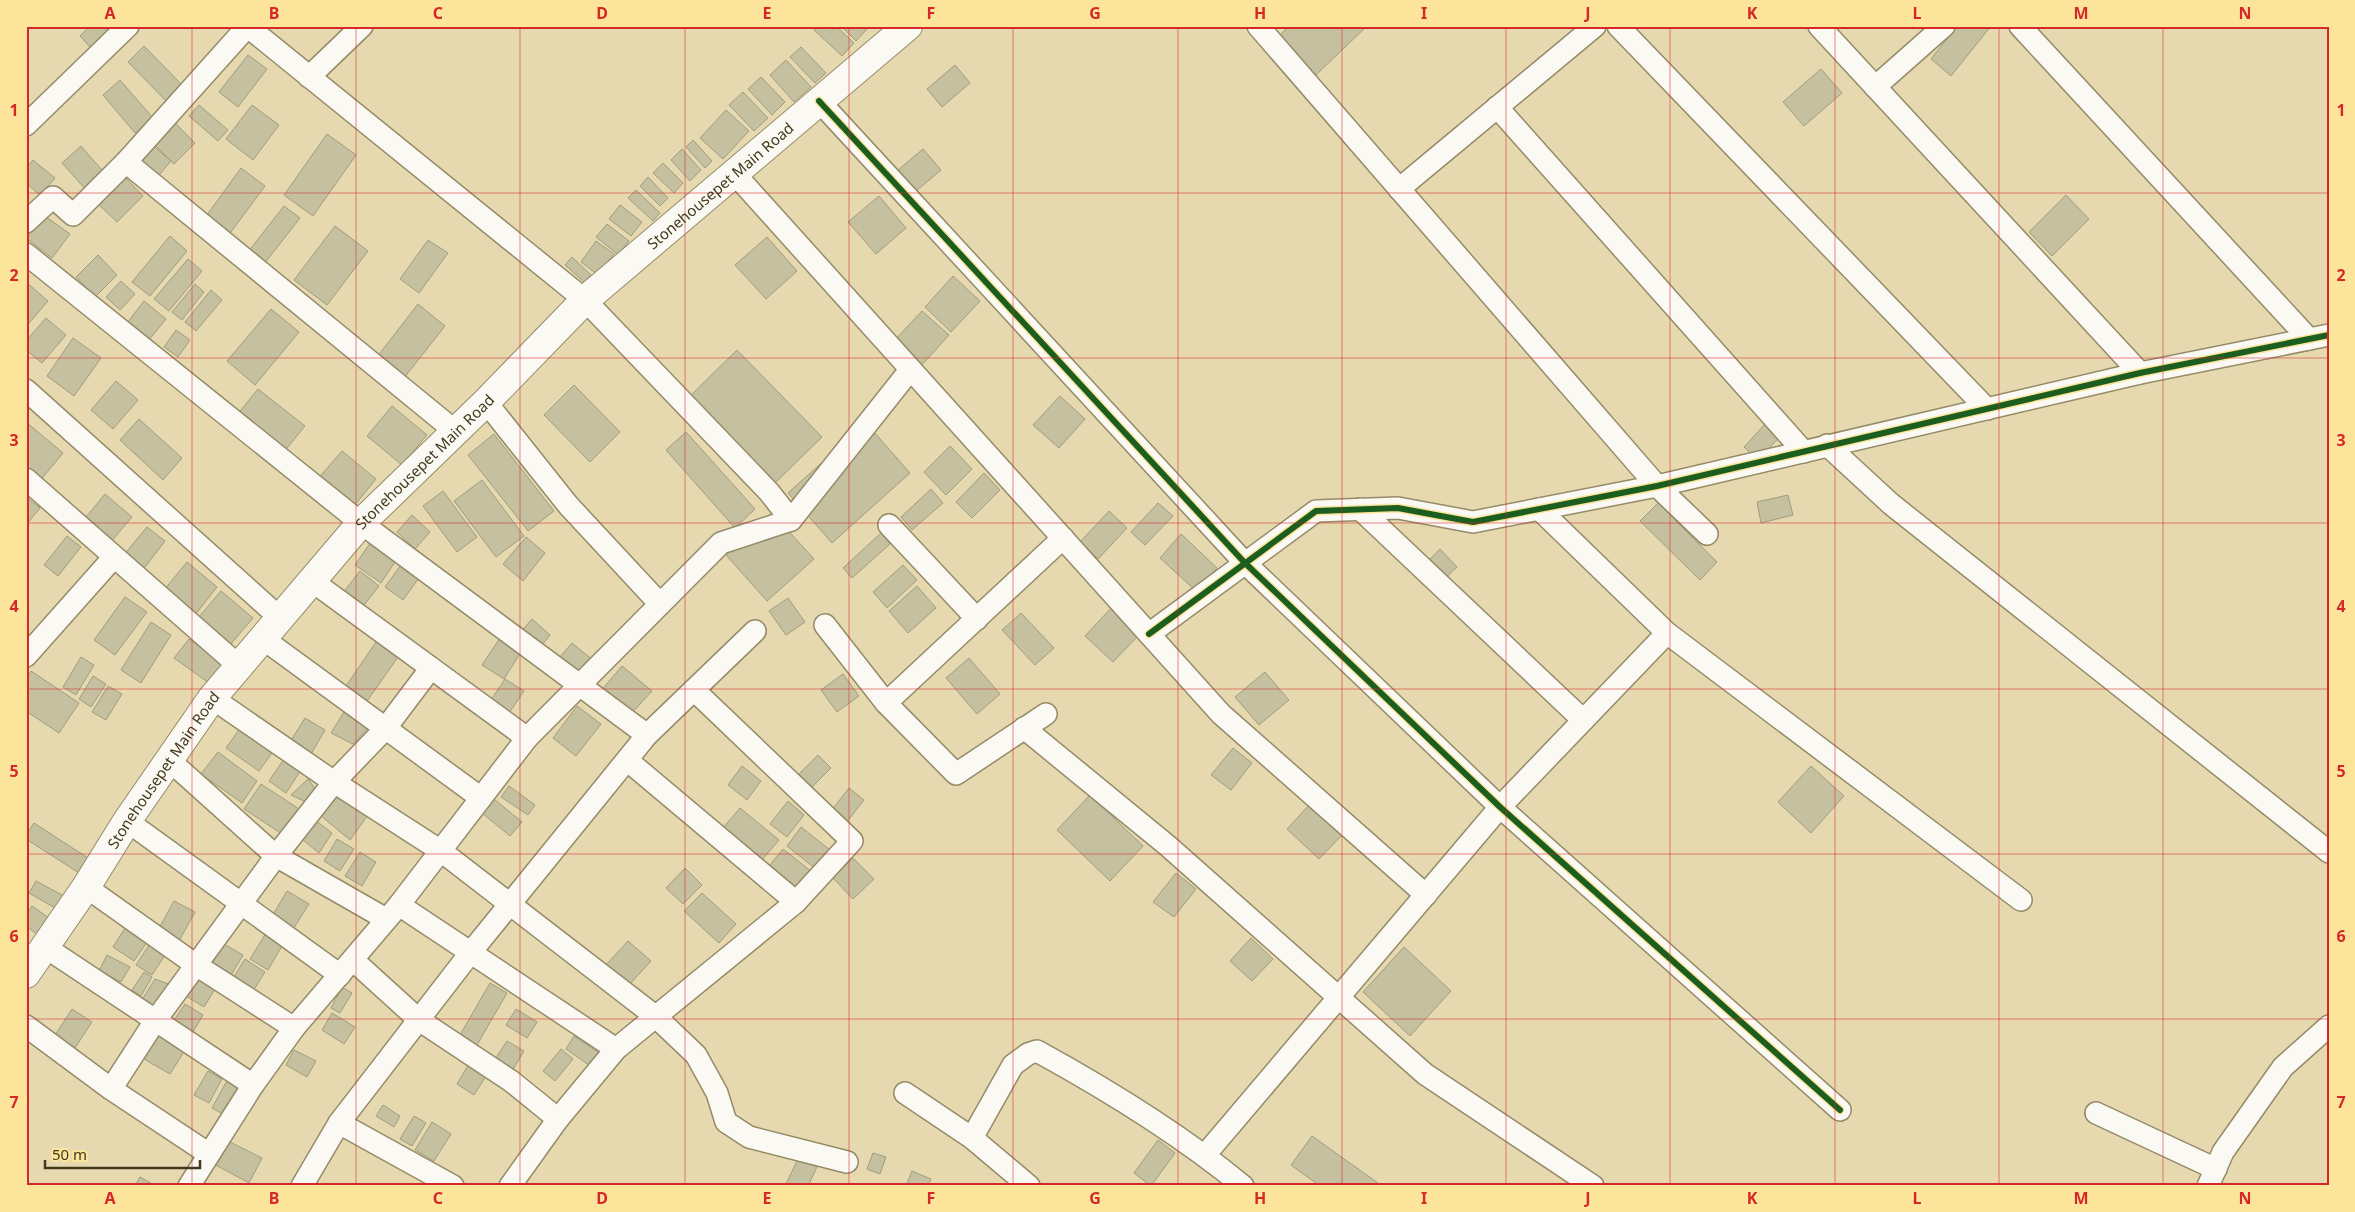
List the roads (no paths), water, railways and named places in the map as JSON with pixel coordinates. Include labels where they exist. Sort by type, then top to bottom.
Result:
[{"type":"main road","name":"Stonehousepet Main Road","points":[[26,974],[86,887],[168,760],[212,698],[361,523],[486,402],[585,300],[908,26]]},
{"type":"street","points":[[26,125],[128,26]]},
{"type":"street","points":[[309,77],[362,26]]},
{"type":"street","points":[[1258,26],[1657,486],[1707,534]]},
{"type":"street","points":[[1399,189],[1595,26]]},
{"type":"street","points":[[1618,26],[1987,409]]},
{"type":"street","points":[[1819,26],[2140,373]]},
{"type":"street","points":[[1875,87],[1944,26]]},
{"type":"street","points":[[2020,26],[2319,337]]},
{"type":"street","points":[[26,222],[53,197],[73,215],[126,162],[247,27],[585,300],[769,492],[791,520]]},
{"type":"street","points":[[819,101],[1244,562],[1500,807],[1840,1110]]},
{"type":"street","points":[[1497,107],[1804,452]]},
{"type":"street","points":[[126,162],[455,431]]},
{"type":"street","points":[[734,173],[1222,714],[1426,895]]},
{"type":"street","points":[[26,254],[361,523],[647,735]]},
{"type":"street","points":[[1149,634],[1316,510],[1398,508],[1472,522],[1657,486],[2140,373],[2319,337]]},
{"type":"street","points":[[189,1186],[253,1085],[294,1028],[393,912],[527,738],[578,684],[721,543],[791,520],[910,370]]},
{"type":"street","points":[[26,390],[280,618]]},
{"type":"street","points":[[486,402],[568,504],[660,604]]},
{"type":"street","points":[[1827,445],[1891,504],[2329,852]]},
{"type":"street","points":[[26,480],[239,666]]},
{"type":"street","points":[[1360,509],[1584,720]]},
{"type":"street","points":[[1539,509],[1667,633],[2021,900]]},
{"type":"street","points":[[889,525],[977,619]]},
{"type":"street","points":[[886,703],[1063,538]]},
{"type":"street","points":[[28,651],[114,557]]},
{"type":"street","points":[[312,581],[527,738]]},
{"type":"street","points":[[825,625],[886,703],[956,774],[1046,714]]},
{"type":"street","points":[[302,1186],[339,1123],[471,952],[626,760],[647,735],[755,632]]},
{"type":"street","points":[[1205,1155],[1500,807],[1667,633]]},
{"type":"street","points":[[262,638],[481,798]]},
{"type":"street","points":[[111,1089],[155,1021],[276,856],[334,782],[385,729],[431,668]]},
{"type":"street","points":[[510,1186],[558,1119],[616,1049],[796,902],[852,841],[694,690]]},
{"type":"street","points":[[212,698],[334,782],[441,850],[512,903],[655,1016],[696,1054],[717,1093],[726,1122],[749,1137],[847,1162]]},
{"type":"street","points":[[1024,728],[1168,846],[1425,1074],[1594,1186]]},
{"type":"street","points":[[168,760],[276,856],[471,952],[616,1049]]},
{"type":"street","points":[[626,760],[796,902]]},
{"type":"street","points":[[127,821],[241,903],[347,967],[419,1020],[512,1082],[558,1119]]},
{"type":"street","points":[[86,887],[196,965],[294,1028]]},
{"type":"street","points":[[45,947],[253,1085]]},
{"type":"street","points":[[26,1026],[111,1089],[209,1154]]},
{"type":"street","points":[[2096,1113],[2212,1177],[2223,1152],[2283,1067],[2329,1026]]},
{"type":"street","points":[[972,1138],[1013,1064],[1028,1054],[1037,1051],[1076,1072],[1205,1155],[1243,1186]]},
{"type":"street","points":[[906,1093],[972,1138],[1030,1186]]},
{"type":"street","points":[[339,1123],[453,1186]]}]
